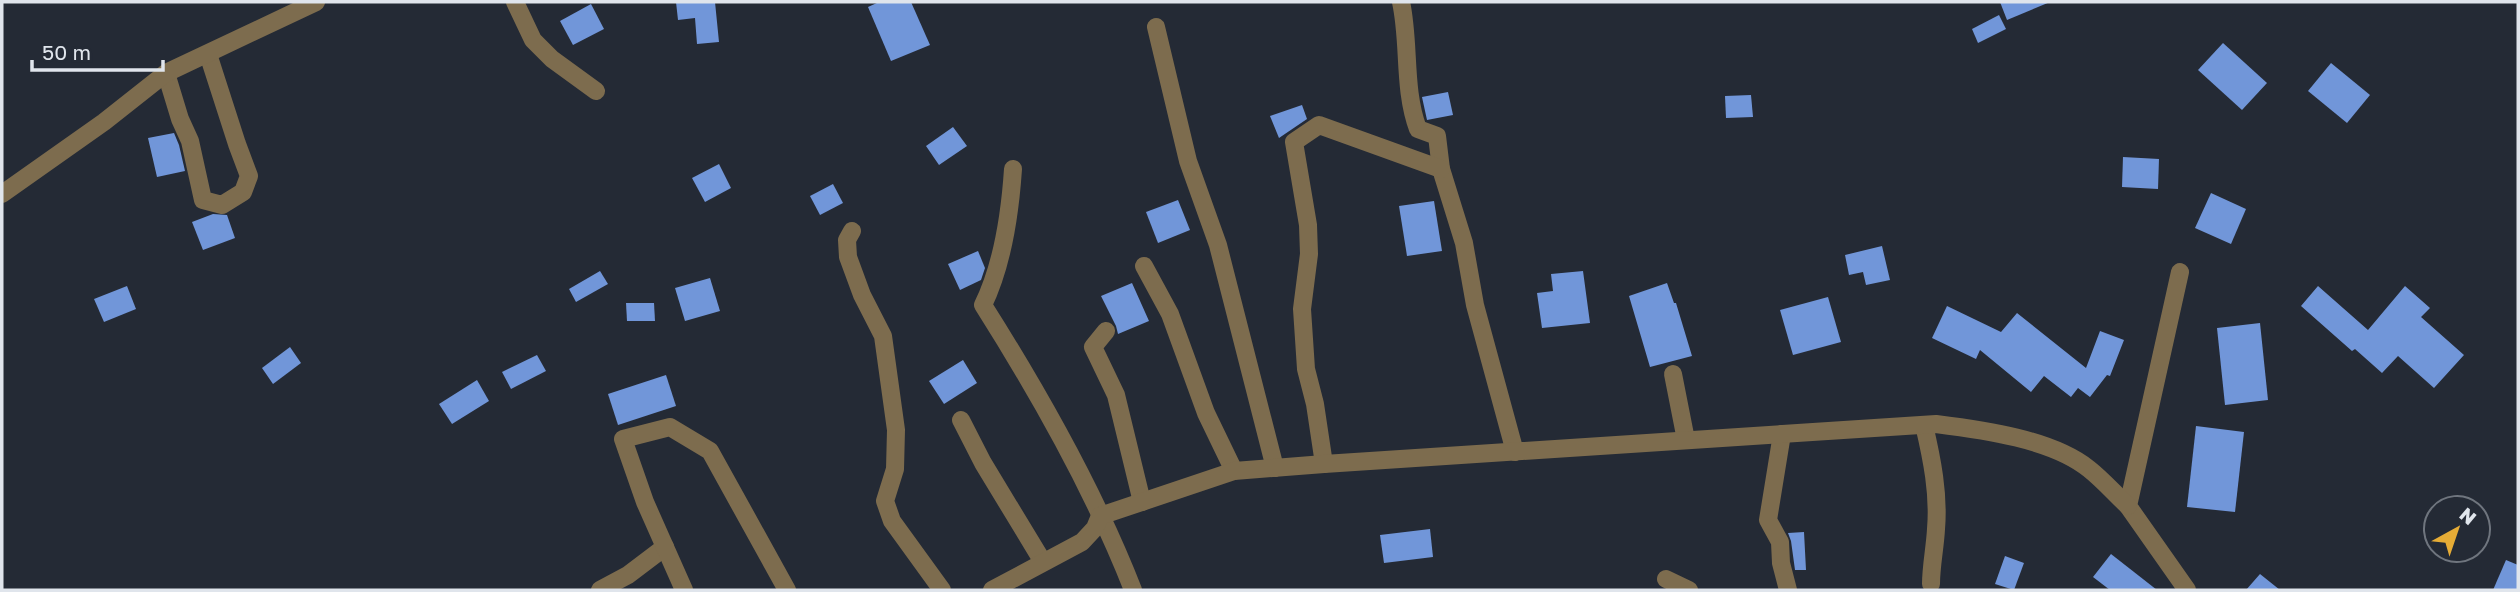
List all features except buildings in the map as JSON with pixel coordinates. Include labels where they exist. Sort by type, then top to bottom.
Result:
[{"type":"street","points":[[2,194],[166,73],[316,2]]},
{"type":"street","points":[[515,2],[533,40],[552,59],[596,91]]},
{"type":"street","points":[[1401,2],[1405,18],[1412,112],[1418,129],[1437,136],[1441,169],[1464,243],[1475,305],[1516,452]]},
{"type":"street","points":[[1156,27],[1188,162],[1218,245],[1275,468]]},
{"type":"street","points":[[166,73],[180,119],[190,141],[203,200],[222,205],[243,192],[249,176],[208,54]]},
{"type":"street","points":[[1324,464],[1315,404],[1306,369],[1303,309],[1309,254],[1308,225],[1294,142],[1319,125],[1441,169]]},
{"type":"street","points":[[1013,169],[1010,210],[993,285],[983,305],[1053,422],[1133,590]]},
{"type":"street","points":[[852,231],[847,240],[848,257],[862,295],[883,336],[894,418],[895,469],[886,501],[892,521],[942,590]]},
{"type":"street","points":[[1144,266],[1170,314],[1206,413],[1234,471]]},
{"type":"street","points":[[2128,506],[2180,272]]},
{"type":"street","points":[[1106,331],[1093,347],[1116,395],[1142,502]]},
{"type":"street","points":[[1673,374],[1686,440]]},
{"type":"street","points":[[961,420],[1043,562]]},
{"type":"street","points":[[992,590],[1082,542],[1095,528],[1100,516],[1234,471],[1936,424],[1992,431],[2045,446],[2088,468],[2128,506],[2187,590]]},
{"type":"street","points":[[1924,425],[1933,463],[1936,498],[1931,584]]},
{"type":"street","points":[[684,590],[645,502],[623,439],[670,427],[710,451],[787,590]]},
{"type":"street","points":[[1782,434],[1768,520],[1780,542],[1781,563],[1788,590]]},
{"type":"street","points":[[600,590],[628,575],[665,547]]},
{"type":"street","points":[[1665,579],[1689,590]]}]
